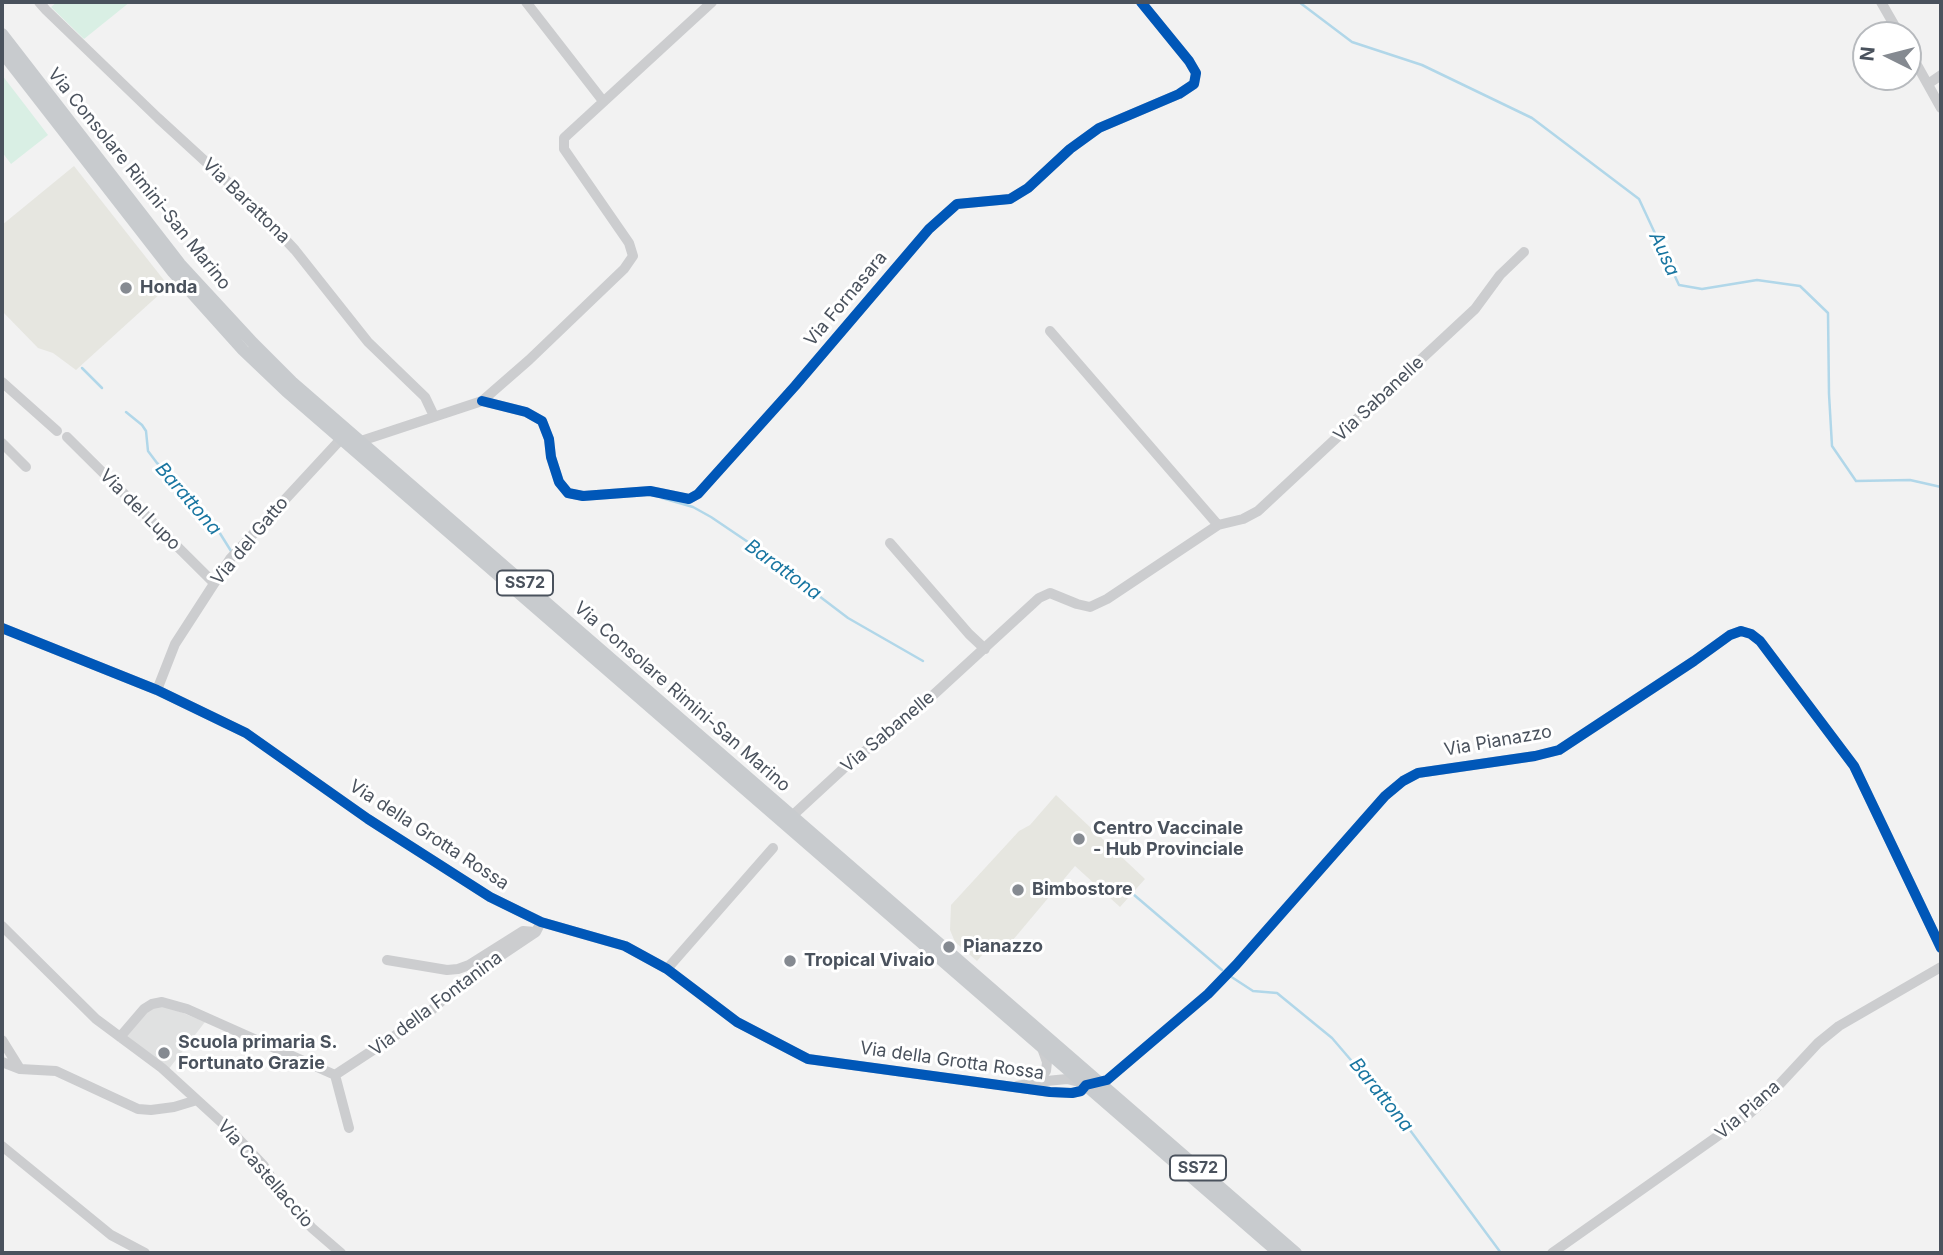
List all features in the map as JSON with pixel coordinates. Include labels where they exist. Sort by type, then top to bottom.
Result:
[{"type":"main road","name":"Via Consolare Rimini-San Marino","points":[[2,34],[180,264],[253,344],[292,382],[1296,1253]]},
{"type":"main road","name":"Via Consolare Rimini-San Marino","points":[[2,52],[200,304],[286,391],[1279,1253]]},
{"type":"street","name":"Via Barattona","points":[[39,2],[148,109],[254,206],[295,250],[368,342],[425,397],[434,416]]},
{"type":"street","points":[[526,2],[603,100]]},
{"type":"street","points":[[341,439],[361,441],[482,401],[624,269],[633,256],[629,243],[564,149],[564,138],[712,2]]},
{"type":"street","name":"Via Fornasara","points":[[482,401],[526,412],[542,421],[559,482],[568,493],[583,496],[650,491],[689,499],[698,494],[795,386],[929,229],[957,204],[1010,199],[1028,188],[1070,149],[1099,128],[1179,94],[1194,84],[1196,73],[1189,61],[1142,2]]},
{"type":"street","points":[[1881,2],[1892,21]]},
{"type":"street","points":[[1922,74],[1941,108]]},
{"type":"street","points":[[1928,84],[1941,75]]},
{"type":"street","name":"Via Sabanelle","points":[[792,816],[843,769],[930,698],[1039,598],[1050,593],[1090,607],[1107,599],[1218,525],[1243,519],[1258,510],[1475,309],[1500,275],[1524,252]]},
{"type":"street","points":[[1050,331],[1218,525]]},
{"type":"street","name":"Via del Lupo","points":[[4,387],[62,434],[214,583]]},
{"type":"street","name":"Via del Gatto","points":[[157,690],[175,643],[214,583],[245,542],[341,439]]},
{"type":"street","points":[[2,443],[26,467]]},
{"type":"street","points":[[890,542],[985,649]]},
{"type":"street","name":"Via della Grotta Rossa","points":[[2,628],[157,690],[246,733],[368,819],[538,927],[625,946],[667,969],[737,1021],[808,1059],[1013,1087],[1072,1093],[1081,1091],[1086,1085],[1068,1079],[1013,1087]]},
{"type":"street","name":"Via Pianazzo","points":[[1100,1083],[1118,1072],[1208,994],[1237,965],[1385,796],[1403,780],[1418,773],[1559,750],[1730,635],[1741,631],[1760,641],[1854,766],[1941,948]]},
{"type":"street","points":[[667,969],[773,848]]},
{"type":"street","name":"Via Castellaccio","points":[[2,926],[71,995],[120,1037],[162,1068],[231,1131],[264,1166],[278,1189],[312,1228],[341,1253]]},
{"type":"street","name":"Via della Fontanina","points":[[387,960],[447,970],[458,969],[523,931],[538,927]]},
{"type":"street","name":"Via della Fontanina","points":[[335,1075],[425,1016],[467,979],[538,927]]},
{"type":"street","name":"Via Piana","points":[[1552,1253],[1749,1114],[1818,1043],[1839,1026],[1941,967]]},
{"type":"street","points":[[120,1037],[144,1009],[162,1002],[187,1009],[335,1075],[349,1128]]},
{"type":"street","points":[[2,1040],[20,1069]]},
{"type":"street","name":"Via della Grotta Rossa","points":[[1035,1083],[1046,1072],[1047,1062],[1040,1045]]},
{"type":"street","points":[[2,1062],[20,1069],[56,1071],[138,1110],[174,1107],[197,1101]]},
{"type":"street","points":[[1086,1085],[1100,1083]]},
{"type":"street","points":[[2,1146],[111,1236],[145,1253]]},
{"type":"shaded area","points":[[74,166],[167,284],[162,292],[76,370],[53,353],[38,348],[2,311],[2,225]]},
{"type":"shaded area","points":[[1056,795],[1145,879],[1120,907],[1075,866],[1002,953],[992,944],[977,961],[955,942],[950,930],[951,905]]},
{"type":"shaded area","name":"Scuola primaria S. Fortunato Grazie","points":[[154,1006],[166,1006],[205,1022],[168,1070],[124,1035],[144,1012]]},
{"type":"green space","points":[[57,2],[130,2],[84,39],[51,7]]},
{"type":"green space","points":[[2,75],[48,135],[11,164],[2,152]]},
{"type":"waterway","name":"Ausa","points":[[1299,2],[1352,42],[1422,65],[1532,118],[1639,199],[1679,285],[1702,289],[1757,280],[1800,286],[1828,313],[1832,446],[1856,481],[1910,480],[1941,487]]},
{"type":"waterway","name":"Barattona","points":[[82,368],[102,388]]},
{"type":"waterway","name":"Barattona","points":[[126,412],[146,431],[148,451],[157,463],[191,495],[211,519],[231,551]]},
{"type":"waterway","name":"Barattona","points":[[662,498],[693,507],[711,517],[848,618],[923,661]]},
{"type":"waterway","name":"Barattona","points":[[1133,894],[1222,970]]},
{"type":"waterway","name":"Barattona","points":[[1230,976],[1253,991],[1277,993],[1332,1038],[1384,1095],[1501,1253]]},
{"type":"cycle path","points":[[482,401],[526,412],[542,421],[559,482],[568,493],[583,496],[650,491],[689,499],[698,494],[795,386],[929,229],[957,204],[1010,199],[1028,188],[1070,149],[1099,128],[1179,94],[1194,84],[1196,73],[1189,61],[1141,2]]},
{"type":"cycle path","points":[[2,628],[157,690],[246,733],[368,819],[490,897],[541,922],[625,946],[667,969],[737,1022],[808,1059],[1050,1092],[1072,1093],[1081,1091],[1086,1085],[1107,1080],[1208,994],[1385,796],[1403,781],[1418,773],[1559,750],[1730,635],[1741,631],[1760,641],[1854,766],[1941,948]]},
{"type":"place","name":"Honda","points":[[126,288]]},
{"type":"place","name":"Centro Vaccinale - Hub Provinciale","points":[[1079,839]]},
{"type":"place","name":"Bimbostore","points":[[1018,890]]},
{"type":"place","name":"Pianazzo","points":[[949,947]]},
{"type":"place","name":"Tropical Vivaio","points":[[790,961]]},
{"type":"place","name":"Scuola primaria S. Fortunato Grazie","points":[[164,1053]]}]
